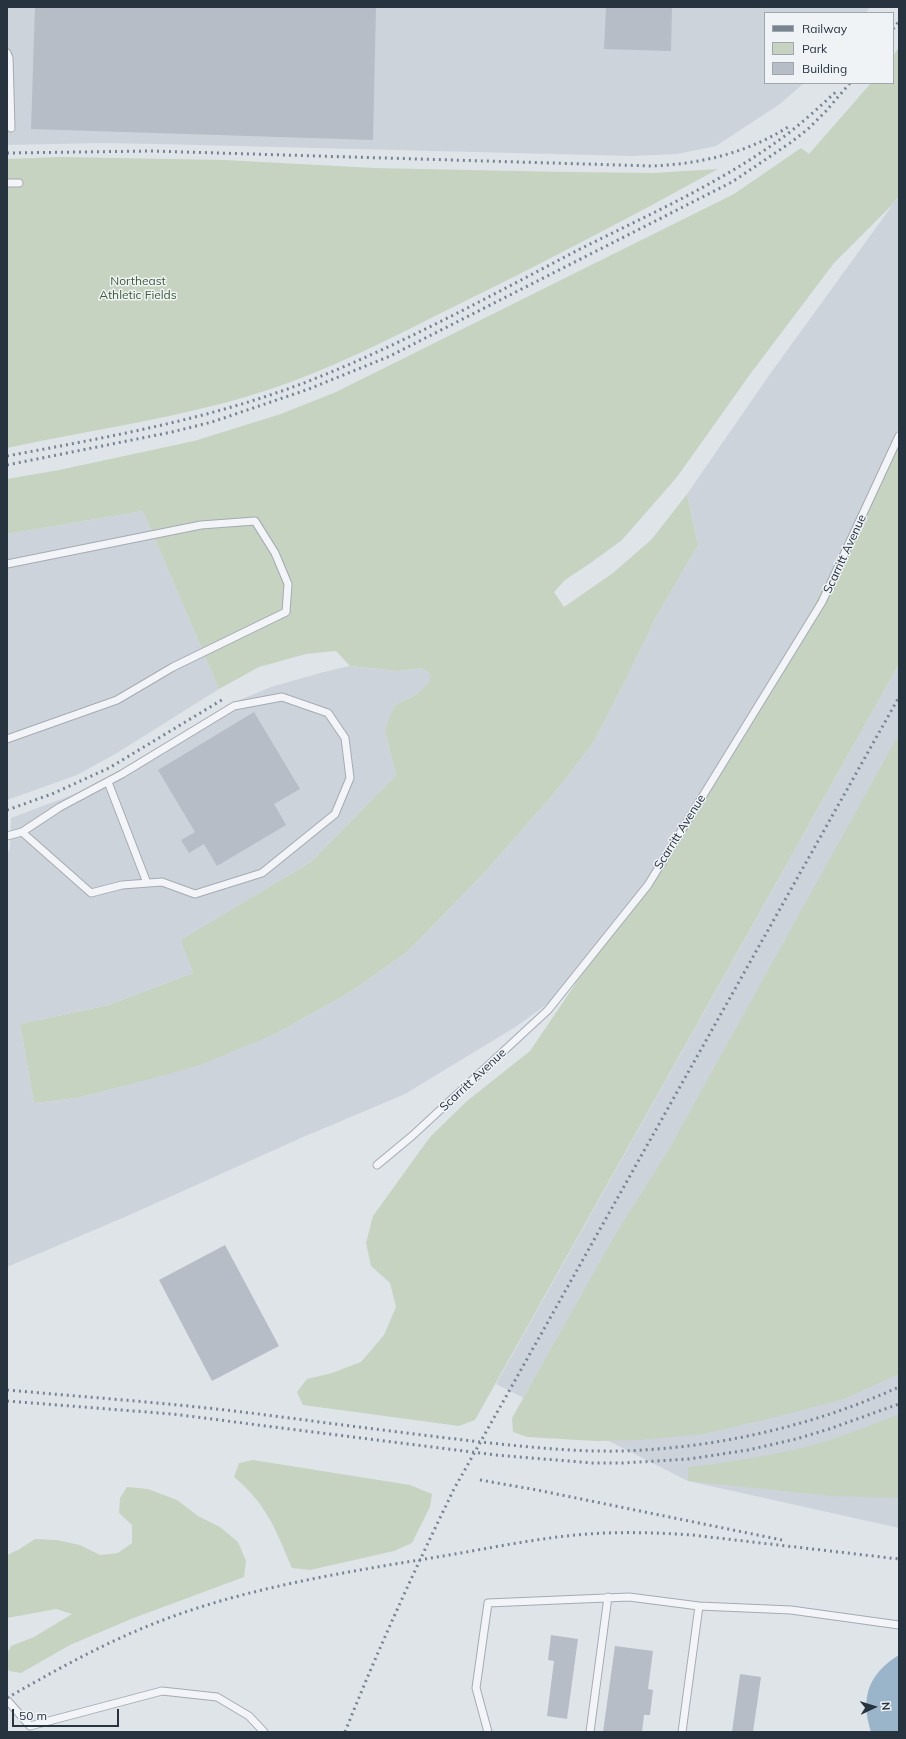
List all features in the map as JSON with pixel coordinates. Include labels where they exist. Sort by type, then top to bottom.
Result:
[{"type":"lane","points":[[7,53],[9,58],[11,128]]},
{"type":"lane","points":[[7,183],[19,183]]},
{"type":"lane","name":"Scarritt Avenue","points":[[377,1165],[412,1136],[548,1010],[648,885],[822,602],[899,436]]},
{"type":"lane","points":[[7,564],[201,525],[255,521],[275,553],[288,584],[286,612],[173,667],[117,700],[7,739]]},
{"type":"lane","points":[[7,836],[22,832],[60,807],[108,782],[234,706],[282,697],[328,713],[345,738],[350,778],[334,814],[262,873],[195,894],[162,882],[122,885],[91,893],[22,832]]},
{"type":"lane","points":[[108,782],[147,883]]},
{"type":"lane","points":[[488,1732],[476,1688],[488,1603],[629,1596],[699,1606],[791,1610],[899,1625]]},
{"type":"lane","points":[[590,1732],[608,1597]]},
{"type":"lane","points":[[682,1732],[699,1606]]},
{"type":"lane","points":[[7,1700],[30,1726],[162,1691],[186,1693],[217,1697],[249,1716],[264,1732]]},
{"type":"shaded area","points":[[7,7],[870,7],[867,12],[764,12],[764,84],[803,84],[780,104],[716,146],[677,154],[632,156],[102,143],[7,145]]},
{"type":"shaded area","points":[[899,196],[899,439],[774,682],[658,870],[576,983],[517,1026],[405,1094],[7,1267],[7,855],[10,848],[11,818],[88,789],[230,704],[271,687],[349,666],[398,671],[422,668],[431,675],[429,682],[416,695],[395,705],[385,731],[396,775],[311,862],[182,940],[193,973],[109,1005],[20,1024],[34,1103],[76,1098],[140,1082],[275,1034],[350,992],[407,952],[484,873],[556,791],[593,743],[655,619],[698,545],[687,494],[770,374]]},
{"type":"shaded area","points":[[143,511],[219,689],[117,753],[77,775],[7,800],[7,534]]},
{"type":"shaded area","points":[[899,664],[899,1528],[688,1481],[496,1384]]},
{"type":"green space","points":[[899,47],[899,196],[892,205],[834,263],[751,373],[677,477],[622,540],[565,580],[554,592],[564,607],[613,573],[652,539],[687,494],[698,545],[655,619],[593,743],[556,791],[484,873],[407,952],[350,992],[275,1034],[200,1065],[76,1098],[34,1103],[20,1024],[109,1005],[193,973],[181,940],[311,862],[396,775],[385,731],[389,718],[395,705],[416,695],[429,682],[431,675],[422,668],[398,671],[350,666],[336,651],[306,654],[259,667],[219,689],[143,511],[7,534],[7,479],[59,470],[194,441],[281,414],[336,392],[734,194],[801,148],[809,154],[870,84],[894,84],[894,54]]},
{"type":"green space","name":"Northeast Athletic Fields","points":[[59,157],[225,160],[374,168],[566,172],[653,173],[718,169],[584,241],[373,347],[296,380],[261,392],[190,411],[7,448],[7,159]]},
{"type":"green space","points":[[899,439],[899,664],[475,1420],[459,1426],[303,1405],[297,1392],[307,1379],[332,1373],[361,1362],[384,1335],[396,1307],[390,1283],[371,1266],[366,1243],[373,1216],[430,1137],[467,1101],[530,1051],[576,983],[658,870],[774,682]]},
{"type":"green space","points":[[899,734],[899,1374],[844,1399],[703,1434],[639,1440],[596,1441],[527,1437],[513,1432],[512,1418],[615,1235],[668,1151]]},
{"type":"green space","points":[[899,1414],[899,1498],[832,1496],[688,1481],[688,1467],[716,1464],[810,1446]]},
{"type":"green space","points":[[253,1460],[410,1485],[432,1494],[430,1507],[412,1543],[394,1551],[310,1570],[292,1568],[275,1530],[263,1508],[255,1497],[234,1477],[239,1463]]},
{"type":"green space","points":[[127,1487],[148,1489],[177,1500],[198,1516],[220,1527],[238,1542],[246,1561],[244,1577],[131,1619],[70,1645],[21,1673],[9,1671],[7,1658],[11,1646],[34,1637],[72,1614],[56,1609],[7,1618],[7,1555],[35,1539],[57,1540],[80,1545],[100,1555],[118,1553],[132,1543],[132,1525],[119,1513],[120,1498]]},
{"type":"water","points":[[899,1655],[899,1732],[871,1732],[866,1708],[869,1688],[880,1670],[888,1662]]},
{"type":"building","points":[[35,7],[376,7],[373,140],[31,129]]},
{"type":"building","points":[[606,7],[672,7],[671,51],[604,49]]},
{"type":"building","points":[[254,712],[300,789],[274,804],[286,825],[217,866],[204,844],[189,853],[181,840],[195,832],[158,770]]},
{"type":"building","points":[[225,1245],[279,1346],[212,1381],[159,1280]]},
{"type":"building","points":[[551,1635],[578,1639],[567,1719],[547,1716],[554,1661],[548,1660]]},
{"type":"building","points":[[615,1646],[653,1651],[648,1689],[653,1690],[650,1715],[644,1715],[642,1732],[603,1732]]},
{"type":"building","points":[[740,1674],[761,1677],[753,1732],[732,1732]]},
{"type":"railway","points":[[894,28],[899,21]]},
{"type":"railway","points":[[7,465],[172,432],[212,422],[309,389],[390,356],[732,182],[808,129],[849,84]]},
{"type":"railway","points":[[7,456],[127,433],[207,414],[285,390],[357,361],[454,315],[580,249],[704,187],[752,159],[783,137],[838,90]]},
{"type":"railway","points":[[7,153],[151,151],[652,166],[688,163],[723,156],[756,144],[788,127]]},
{"type":"railway","points":[[345,1732],[397,1609],[454,1489],[899,697]]},
{"type":"railway","points":[[7,810],[52,794],[109,768],[225,698]]},
{"type":"railway","points":[[7,1390],[207,1408],[499,1444],[587,1451],[622,1451],[658,1449],[729,1440],[799,1424],[866,1401],[899,1387]]},
{"type":"railway","points":[[7,1401],[172,1414],[495,1455],[593,1463],[623,1463],[689,1459],[748,1450],[796,1439],[829,1429],[899,1404]]},
{"type":"railway","points":[[480,1480],[537,1490],[782,1540]]},
{"type":"railway","points":[[7,1698],[109,1643],[152,1624],[207,1605],[273,1587],[307,1580],[524,1542],[585,1534],[670,1534],[692,1535],[899,1559]]}]
